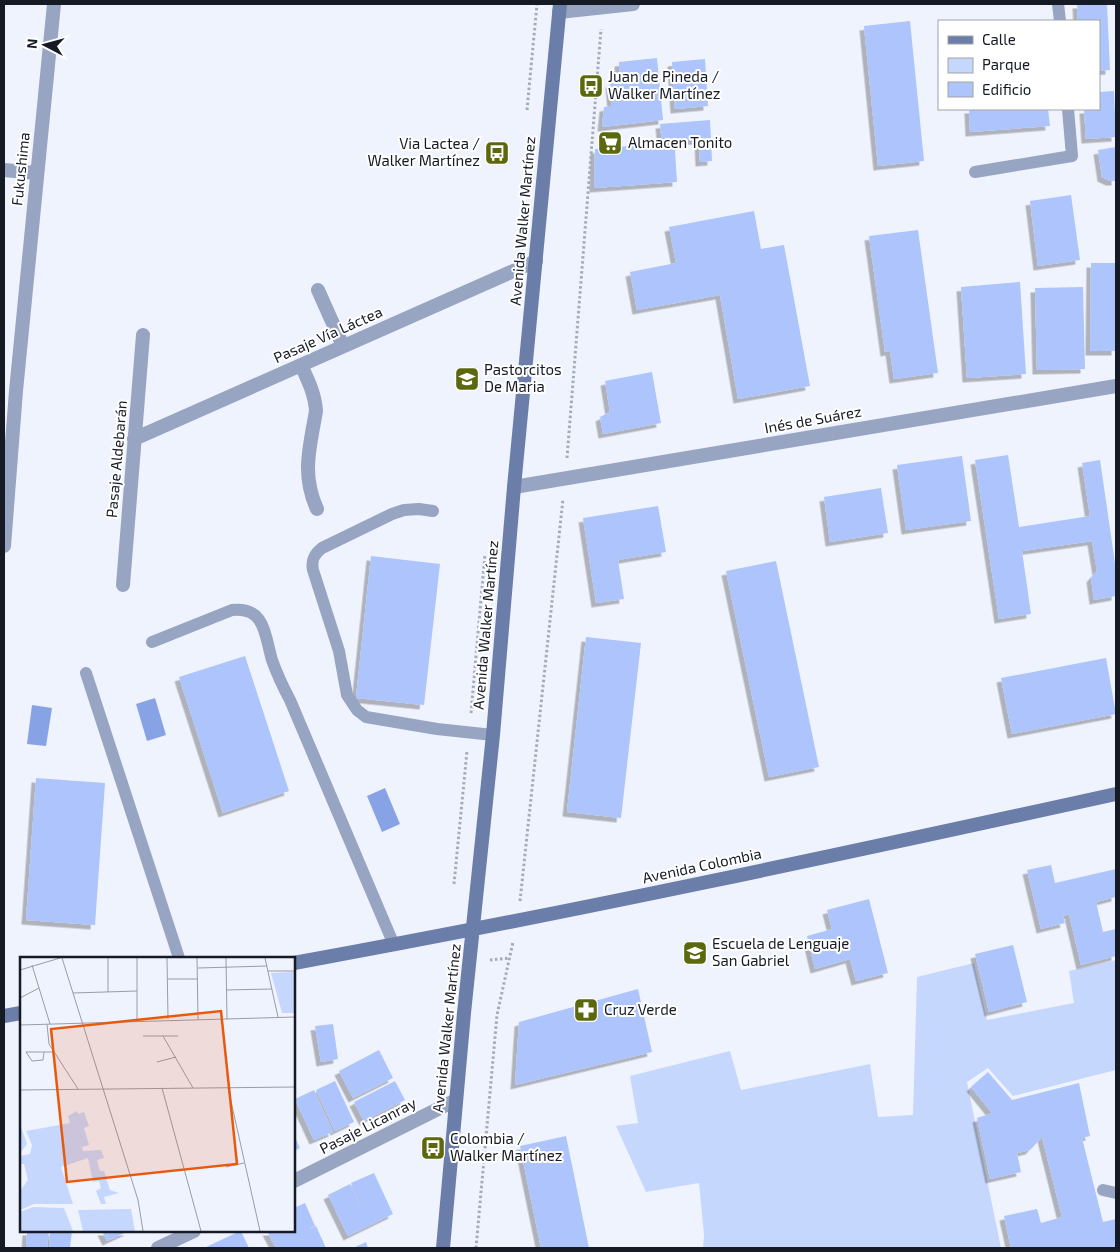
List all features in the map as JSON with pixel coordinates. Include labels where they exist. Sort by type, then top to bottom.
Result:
[{"type":"main road","name":"Avenida Walker Martínez","points":[[443,1248],[493,735],[514,487],[560,8]]},
{"type":"main road","name":"Avenida Colombia","points":[[295,963],[473,931],[885,845],[1116,794]]},
{"type":"main road","points":[[4,1016],[20,1013]]},
{"type":"street","name":"Fukushima","points":[[4,546],[10,390],[37,173],[54,4]]},
{"type":"street","points":[[560,8],[633,4]]},
{"type":"street","points":[[4,170],[37,173]]},
{"type":"street","name":"Pasaje Vía Láctea","points":[[134,439],[536,261]]},
{"type":"street","points":[[318,290],[343,346]]},
{"type":"street","name":"Pasaje Aldebarán","points":[[123,585],[143,335]]},
{"type":"street","points":[[301,365],[313,391],[315,402],[316,411],[307,471],[310,494],[317,509]]},
{"type":"street","name":"Inés de Suárez","points":[[514,487],[1116,386]]},
{"type":"street","name":"Pasaje Licanray","points":[[295,1180],[456,1100]]},
{"type":"street","points":[[163,1247],[192,1232]]},
{"type":"lane","points":[[1058,4],[1060,20]]},
{"type":"lane","points":[[975,172],[1072,156],[1068,110]]},
{"type":"lane","points":[[433,511],[404,510],[383,518],[322,548],[313,559],[312,570],[339,651],[347,695],[357,710],[366,716],[437,729],[493,735]]},
{"type":"lane","points":[[152,642],[232,610],[241,609],[257,617],[265,631],[276,674],[294,709],[394,945]]},
{"type":"lane","points":[[86,673],[179,957]]},
{"type":"lane","points":[[1103,1190],[1116,1193]]},
{"type":"path","points":[[527,113],[537,4]]},
{"type":"path","points":[[454,887],[486,546]]},
{"type":"path","points":[[476,1248],[497,1016],[517,921]]},
{"type":"green space","points":[[1116,960],[1116,1070],[1013,1096],[988,1068],[967,1082],[1001,1248],[703,1248],[704,1235],[699,1183],[646,1192],[616,1126],[638,1123],[630,1076],[730,1051],[741,1090],[870,1064],[878,1117],[913,1115],[917,977],[974,963],[987,1020],[1074,1003],[1069,971]]},
{"type":"water","points":[[155,698],[166,735],[147,741],[136,704]]},
{"type":"water","points":[[32,705],[52,708],[46,746],[27,744]]},
{"type":"water","points":[[385,788],[400,824],[382,832],[367,796]]},
{"type":"building","points":[[1077,4],[1107,4],[1110,70],[1100,71],[1100,20],[1078,20]]},
{"type":"building","points":[[910,21],[924,161],[878,166],[864,26]]},
{"type":"building","points":[[657,58],[663,120],[602,127],[604,107],[612,106],[610,83],[620,82],[619,62]]},
{"type":"building","points":[[705,59],[708,106],[675,109],[672,62]]},
{"type":"building","points":[[1114,91],[1116,137],[1086,139],[1084,110],[1100,110],[1100,92]]},
{"type":"building","points":[[969,110],[1048,110],[1050,126],[970,132]]},
{"type":"building","points":[[710,120],[712,161],[700,162],[699,140],[682,141],[675,151],[677,182],[594,188],[595,149],[662,143],[660,124]]},
{"type":"building","points":[[1116,147],[1116,181],[1110,181],[1102,177],[1098,150]]},
{"type":"building","points":[[1071,195],[1080,260],[1038,266],[1030,201]]},
{"type":"building","points":[[754,211],[761,249],[784,245],[810,386],[738,399],[720,295],[637,310],[630,272],[676,263],[669,227]]},
{"type":"building","points":[[918,230],[938,373],[894,379],[890,351],[885,352],[869,236]]},
{"type":"building","points":[[1091,263],[1116,263],[1116,351],[1090,351]]},
{"type":"building","points":[[1020,282],[1026,374],[967,378],[961,287]]},
{"type":"building","points":[[1083,287],[1085,369],[1037,370],[1035,288]]},
{"type":"building","points":[[652,372],[661,423],[603,434],[600,417],[610,412],[605,381]]},
{"type":"building","points":[[1008,455],[1019,527],[1090,516],[1082,463],[1100,460],[1116,570],[1116,596],[1094,600],[1091,578],[1097,571],[1092,541],[1022,551],[1031,614],[999,619],[975,460]]},
{"type":"building","points":[[962,456],[971,521],[906,530],[897,465]]},
{"type":"building","points":[[881,488],[888,533],[830,542],[824,497]]},
{"type":"building","points":[[658,506],[666,552],[618,560],[624,599],[596,603],[583,518]]},
{"type":"building","points":[[371,556],[440,564],[424,705],[356,698]]},
{"type":"building","points":[[776,561],[819,767],[769,777],[726,571]]},
{"type":"building","points":[[586,637],[641,643],[621,818],[567,812]]},
{"type":"building","points":[[245,656],[289,791],[223,813],[179,677]]},
{"type":"building","points":[[1106,658],[1116,714],[1012,734],[1001,678]]},
{"type":"building","points":[[36,778],[105,783],[95,925],[26,920]]},
{"type":"building","points":[[1051,865],[1055,883],[1116,869],[1116,897],[1096,902],[1103,932],[1116,929],[1116,956],[1081,965],[1069,914],[1063,916],[1065,923],[1041,929],[1027,870]]},
{"type":"building","points":[[869,899],[888,973],[856,981],[850,959],[815,969],[807,936],[832,929],[827,910]]},
{"type":"building","points":[[1013,945],[1027,1002],[989,1012],[975,954]]},
{"type":"building","points":[[638,989],[652,1052],[515,1085],[519,1022]]},
{"type":"building","points":[[333,1024],[338,1059],[321,1062],[315,1026]]},
{"type":"building","points":[[379,1050],[393,1078],[353,1098],[339,1071]]},
{"type":"building","points":[[988,1072],[1012,1100],[1079,1083],[1090,1136],[1082,1138],[1103,1222],[1116,1219],[1116,1248],[1011,1248],[1004,1216],[1037,1209],[1041,1223],[1062,1217],[1042,1137],[1030,1150],[1017,1153],[1021,1172],[990,1179],[977,1118],[992,1113],[971,1087]]},
{"type":"building","points":[[335,1081],[354,1122],[335,1131],[316,1090]]},
{"type":"building","points":[[395,1081],[405,1100],[364,1121],[354,1102]]},
{"type":"building","points":[[314,1090],[333,1132],[314,1140],[295,1099]]},
{"type":"building","points":[[566,1136],[589,1248],[541,1248],[520,1146]]},
{"type":"building","points":[[295,1137],[300,1148],[295,1150]]},
{"type":"building","points":[[374,1173],[393,1214],[348,1236],[328,1195],[350,1184],[363,1211],[351,1183]]},
{"type":"building","points":[[305,1203],[315,1226],[295,1236],[316,1226],[326,1248],[276,1248],[268,1232],[295,1232],[295,1208]]},
{"type":"building","points":[[27,1232],[49,1232],[47,1248],[26,1248]]},
{"type":"building","points":[[50,1232],[72,1232],[70,1248],[49,1248]]},
{"type":"building","points":[[102,1232],[127,1232],[107,1241]]},
{"type":"building","points":[[241,1232],[249,1248],[204,1248]]},
{"type":"building","points":[[366,1242],[368,1248],[353,1248]]},
{"type":"place","name":"Juan de Pineda / Walker Martínez","points":[[591,86]]},
{"type":"place","name":"Almacen Tonito","points":[[610,143]]},
{"type":"place","name":"Via Lactea / Walker Martínez","points":[[497,153]]},
{"type":"place","name":"Pastorcitos De Maria","points":[[467,379]]},
{"type":"place","name":"Escuela de Lenguaje San Gabriel","points":[[695,953]]},
{"type":"place","name":"Cruz Verde","points":[[586,1010]]},
{"type":"place","name":"Colombia / Walker Martínez","points":[[433,1148]]}]
